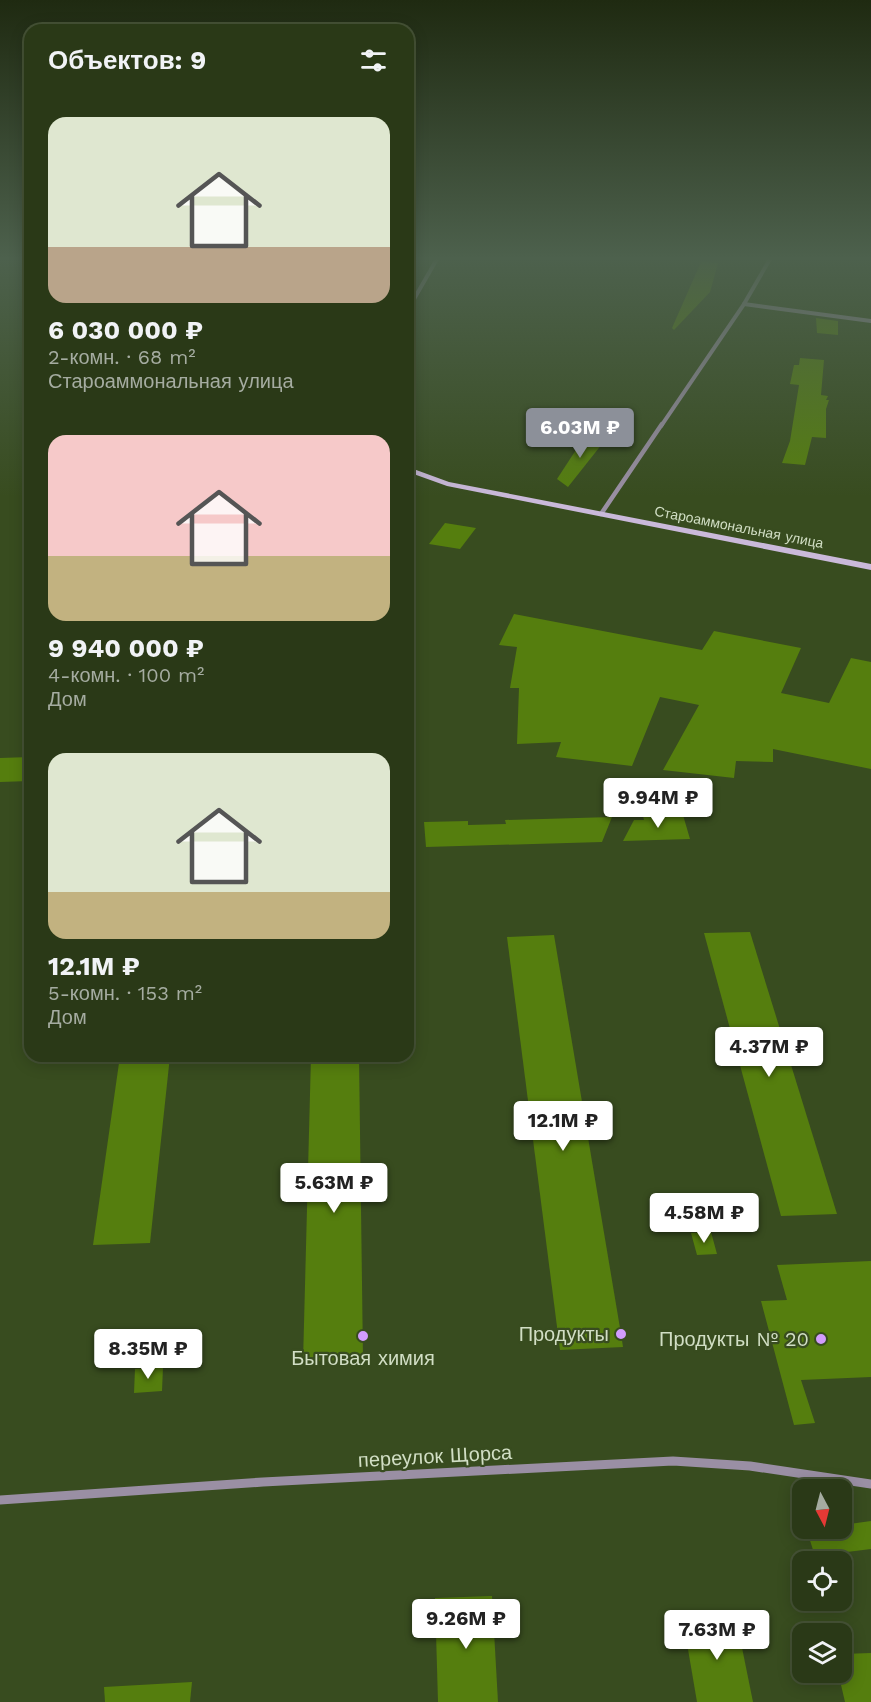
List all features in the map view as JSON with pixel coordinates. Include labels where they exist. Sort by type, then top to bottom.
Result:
[{"type":"street","points":[[601,514],[721,338]]},
{"type":"street","name":"Староаммональная улица","points":[[414,471],[447,484],[871,567]]},
{"type":"street","name":"переулок Щорса","points":[[0,1500],[263,1482],[673,1461],[750,1466],[871,1484]]},
{"type":"building","points":[[800,358],[824,360],[821,395],[828,396],[826,400],[829,400],[826,409],[826,438],[812,437],[805,465],[782,463],[790,441],[799,385],[790,384],[794,365],[799,365]]},
{"type":"building","points":[[585,436],[606,439],[568,487],[557,479]]},
{"type":"building","points":[[445,523],[476,528],[460,549],[429,544]]},
{"type":"building","points":[[514,614],[702,650],[714,631],[801,648],[781,693],[829,703],[851,658],[871,662],[871,769],[773,749],[773,762],[736,761],[734,778],[663,770],[699,705],[660,697],[632,766],[556,757],[561,742],[517,744],[519,688],[510,688],[517,647],[499,645]]},
{"type":"building","points":[[24,757],[24,781],[0,782],[0,758]]},
{"type":"building","points":[[683,815],[690,839],[623,841],[634,820],[644,820],[643,816]]},
{"type":"building","points":[[612,817],[602,842],[426,847],[424,822],[468,821],[468,825],[506,824],[505,820]]},
{"type":"building","points":[[750,932],[837,1214],[781,1216],[704,933]]},
{"type":"building","points":[[554,935],[623,1347],[560,1350],[507,937]]},
{"type":"building","points":[[119,1062],[169,1062],[150,1243],[93,1245]]},
{"type":"building","points":[[311,1062],[359,1062],[363,1359],[303,1362]]},
{"type":"building","points":[[711,1232],[717,1254],[697,1255],[691,1233]]},
{"type":"building","name":"Продукты № 20","points":[[871,1261],[871,1377],[801,1380],[815,1423],[794,1425],[761,1301],[787,1300],[777,1265]]},
{"type":"building","points":[[163,1367],[162,1391],[134,1393],[135,1369]]},
{"type":"building","points":[[871,1521],[871,1549],[813,1551],[810,1539],[852,1539],[852,1524]]},
{"type":"building","points":[[492,1596],[498,1702],[438,1702],[435,1598]]},
{"type":"building","points":[[736,1618],[753,1702],[697,1702],[683,1620]]},
{"type":"building","points":[[871,1653],[871,1702],[845,1702],[841,1683],[852,1683],[852,1654]]},
{"type":"building","points":[[192,1682],[190,1702],[105,1702],[104,1687]]},
{"type":"place","name":"Продукты","points":[[621,1334]]},
{"type":"place","name":"Бытовая химия","points":[[363,1336]]},
{"type":"place","name":"Продукты № 20","points":[[821,1339]]}]
